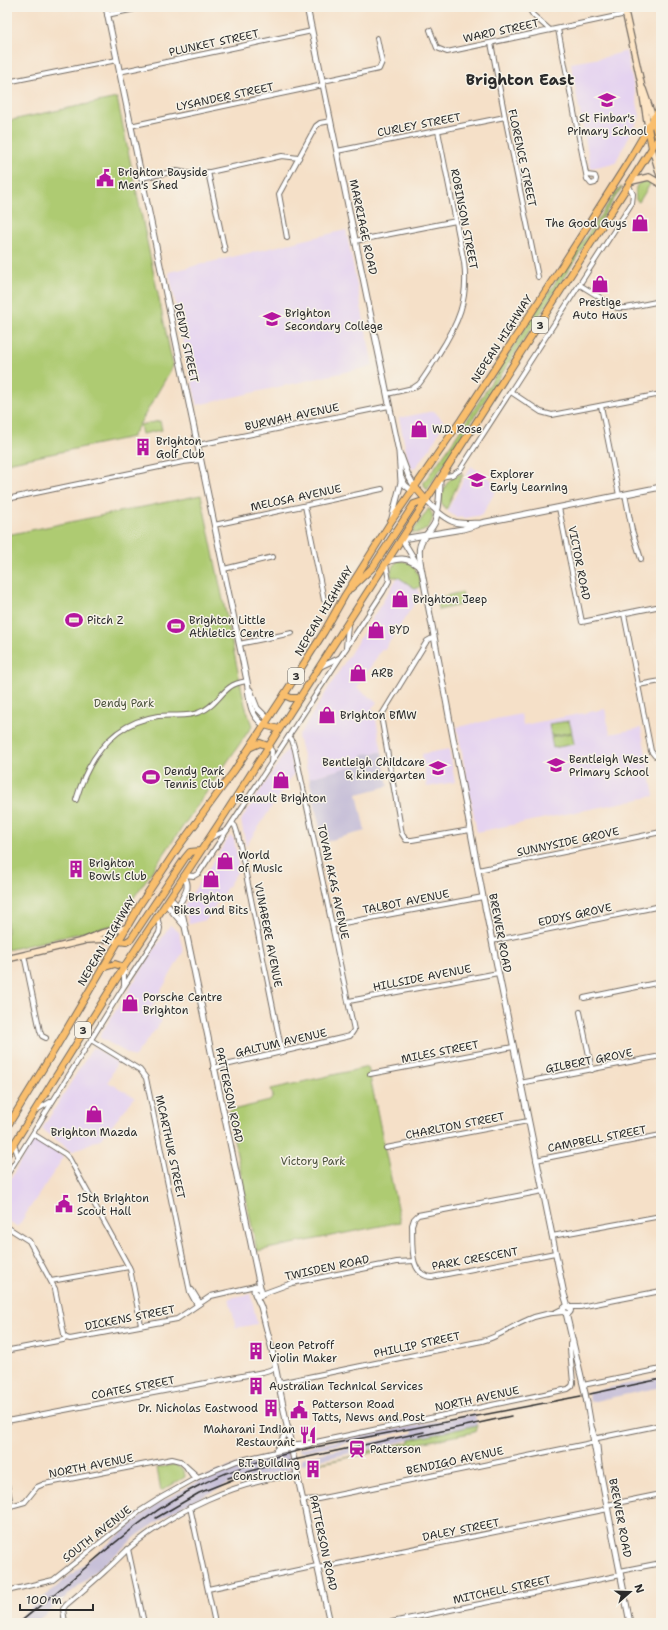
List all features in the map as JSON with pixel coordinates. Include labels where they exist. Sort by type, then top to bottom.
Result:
[{"type":"highway","name":"NEPEAN HIGHWAY","points":[[7,1127],[126,928],[153,886],[248,750],[284,695],[324,632],[391,520],[461,420],[618,179],[661,106]]},
{"type":"highway","points":[[653,118],[660,136]]},
{"type":"highway","points":[[648,127],[652,148]]},
{"type":"highway","name":"3","points":[[7,1154],[124,967],[402,539],[660,136]]},
{"type":"highway","points":[[618,179],[630,184]]},
{"type":"highway","points":[[413,488],[426,500]]},
{"type":"highway","points":[[346,593],[369,571],[414,503],[426,500]]},
{"type":"highway","points":[[391,520],[402,539]]},
{"type":"highway","points":[[378,558],[386,562]]},
{"type":"highway","points":[[284,695],[291,698],[299,698]]},
{"type":"highway","points":[[268,719],[279,729]]},
{"type":"highway","points":[[264,725],[279,729]]},
{"type":"highway","points":[[248,750],[259,743],[264,743],[268,746]]},
{"type":"highway","points":[[118,941],[126,942],[131,939],[190,852],[200,851]]},
{"type":"highway","points":[[153,886],[161,894],[166,904]]},
{"type":"highway","points":[[161,894],[170,898]]},
{"type":"highway","points":[[102,968],[115,964],[124,967]]},
{"type":"highway","points":[[7,1139],[14,1144]]},
{"type":"main road","points":[[624,7],[641,83],[648,127]]},
{"type":"main road","points":[[641,83],[649,102],[653,118]]},
{"type":"main road","points":[[660,136],[661,150]]},
{"type":"main road","points":[[652,148],[661,179]]},
{"type":"main road","points":[[630,184],[649,177],[654,178],[661,184]]},
{"type":"main road","points":[[7,959],[83,940],[102,933],[126,928]]},
{"type":"main road","points":[[83,940],[104,939],[118,941]]},
{"type":"street","name":"DENDY STREET","points":[[106,7],[224,569],[252,710],[257,719],[264,725]]},
{"type":"street","points":[[107,15],[144,7]]},
{"type":"street","name":"MARRIAGE ROAD","points":[[307,7],[398,452],[401,484],[391,520]]},
{"type":"street","points":[[528,7],[537,19],[550,30]]},
{"type":"street","name":"WARD STREET","points":[[430,30],[437,48],[444,51],[450,51],[626,14]]},
{"type":"street","points":[[558,29],[587,175]]},
{"type":"street","name":"PLUNKET STREET","points":[[119,72],[312,31]]},
{"type":"street","name":"LYSANDER STREET","points":[[130,126],[323,83],[379,68],[382,62],[377,38]]},
{"type":"street","name":"FLORENCE STREET","points":[[491,43],[538,277]]},
{"type":"street","points":[[7,82],[116,60]]},
{"type":"street","name":"CURLEY STREET","points":[[337,151],[505,117]]},
{"type":"street","points":[[287,238],[279,194],[316,126],[320,123],[331,121]]},
{"type":"street","name":"ROBINSON STREET","points":[[387,394],[414,388],[419,384],[457,323],[464,298],[466,281],[464,262],[438,131]]},
{"type":"street","points":[[141,178],[177,171],[192,174],[208,172],[282,156],[299,158]]},
{"type":"street","points":[[208,172],[225,251]]},
{"type":"street","points":[[441,478],[452,475],[460,470],[580,285],[632,203],[633,194],[630,184]]},
{"type":"street","points":[[355,240],[456,221]]},
{"type":"street","points":[[580,285],[617,308],[626,308],[661,301]]},
{"type":"street","points":[[511,392],[541,412],[552,415],[661,394]]},
{"type":"street","name":"BURWAH AVENUE","points":[[198,445],[389,406]]},
{"type":"street","points":[[601,406],[622,495],[641,559]]},
{"type":"street","name":"MARRIAGE ROAD","points":[[398,452],[413,488]]},
{"type":"street","points":[[7,499],[200,458]]},
{"type":"street","points":[[401,474],[403,483],[413,488]]},
{"type":"street","name":"BREWER ROAD","points":[[441,478],[434,524],[420,542],[419,548],[422,575],[498,973],[631,1623]]},
{"type":"street","points":[[402,539],[465,529],[481,523],[661,487]]},
{"type":"street","name":"MELOSA AVENUE","points":[[214,525],[382,489]]},
{"type":"street","points":[[426,500],[437,511],[458,523],[481,523]]},
{"type":"street","points":[[305,506],[324,600]]},
{"type":"street","name":"VICTOR ROAD","points":[[559,508],[582,622],[624,614]]},
{"type":"street","name":"BREWER ROAD","points":[[402,539],[422,575]]},
{"type":"street","points":[[224,569],[273,558]]},
{"type":"street","points":[[184,875],[193,876],[198,874],[345,651],[388,584],[389,580],[386,562],[404,558],[418,566]]},
{"type":"street","points":[[661,606],[624,614],[651,751],[654,755],[661,755]]},
{"type":"street","points":[[345,651],[348,622]]},
{"type":"street","points":[[239,644],[292,633]]},
{"type":"street","points":[[435,640],[425,646],[381,716],[402,834],[406,840],[412,840],[470,830]]},
{"type":"street","points":[[318,668],[342,655]]},
{"type":"street","points":[[638,685],[661,681]]},
{"type":"street","name":"DENDY STREET","points":[[247,682],[256,707],[268,719]]},
{"type":"street","points":[[76,800],[86,772],[97,753],[120,731],[137,722],[154,717],[187,716],[199,713],[214,704],[232,686],[247,682]]},
{"type":"street","name":"TOVAN AKAS AVENUE","points":[[289,736],[292,740],[333,925],[354,1026],[353,1034]]},
{"type":"street","points":[[268,746],[272,751],[271,764]]},
{"type":"street","name":"VUNABERE AVENUE","points":[[232,823],[235,826],[238,835],[282,1052]]},
{"type":"street","points":[[207,840],[228,830]]},
{"type":"street","name":"SUNNYSIDE GROVE","points":[[478,870],[661,832]]},
{"type":"street","points":[[178,907],[188,888],[184,875]]},
{"type":"street","name":"TALBOT AVENUE","points":[[333,925],[483,897]]},
{"type":"street","name":"PATTERSON ROAD","points":[[170,898],[178,907],[182,915],[255,1269],[256,1289],[279,1383],[329,1621]]},
{"type":"street","name":"PATTERSON ROAD","points":[[166,904],[184,925]]},
{"type":"street","name":"EDDYS GROVE","points":[[492,941],[661,906]]},
{"type":"street","points":[[7,1175],[123,988],[160,932],[157,917]]},
{"type":"street","points":[[24,955],[40,1031],[42,1036],[46,1038]]},
{"type":"street","points":[[123,988],[124,967]]},
{"type":"street","name":"HILLSIDE AVENUE","points":[[349,1001],[498,973]]},
{"type":"street","points":[[584,998],[661,982]]},
{"type":"street","points":[[580,1012],[592,1070]]},
{"type":"street","name":"GALTUM AVENUE","points":[[213,1068],[353,1034]]},
{"type":"street","name":"MCARTHUR STREET","points":[[91,1040],[140,1070],[146,1078],[190,1286],[198,1304]]},
{"type":"street","name":"MILES STREET","points":[[370,1074],[513,1047]]},
{"type":"street","name":"GILBERT GROVE","points":[[520,1083],[661,1056]]},
{"type":"street","points":[[34,1112],[52,1101]]},
{"type":"street","name":"CHARLTON STREET","points":[[386,1148],[528,1121]]},
{"type":"street","points":[[32,1134],[69,1158],[129,1267],[132,1274],[141,1325]]},
{"type":"street","name":"CAMPBELL STREET","points":[[536,1160],[661,1135]]},
{"type":"street","points":[[14,1144],[18,1156]]},
{"type":"street","points":[[414,1259],[413,1222],[416,1217],[421,1214],[543,1191]]},
{"type":"street","points":[[552,1236],[661,1216]]},
{"type":"street","points":[[7,1227],[29,1241],[56,1291],[66,1338]]},
{"type":"street","name":"PARK CRESCENT","points":[[414,1259],[415,1266],[418,1271],[424,1276],[432,1277],[555,1253]]},
{"type":"street","name":"TWISDEN ROAD","points":[[262,1294],[292,1283],[414,1259]]},
{"type":"street","points":[[51,1282],[129,1267]]},
{"type":"street","name":"DICKENS STREET","points":[[10,1350],[63,1340],[66,1338],[70,1339],[179,1318],[213,1295],[248,1288],[256,1289]]},
{"type":"street","points":[[256,1289],[262,1294]]},
{"type":"street","name":"PHILLIP STREET","points":[[279,1383],[482,1341],[493,1338],[533,1317],[661,1291]]},
{"type":"street","name":"PATTERSON ROAD","points":[[261,1307],[262,1294]]},
{"type":"street","name":"NORTH AVENUE","points":[[9,1506],[18,1505],[25,1502],[37,1487],[48,1483],[172,1459],[178,1460],[185,1465],[196,1478],[237,1461],[292,1446],[568,1389],[573,1383],[570,1344],[573,1342]]},
{"type":"street","points":[[583,1385],[661,1369]]},
{"type":"street","name":"COATES STREET","points":[[7,1421],[276,1370]]},
{"type":"street","name":"BENDIGO AVENUE","points":[[304,1502],[661,1425]]},
{"type":"street","points":[[276,1450],[288,1428]]},
{"type":"street","points":[[65,1623],[63,1611],[64,1607],[128,1550],[157,1528],[190,1507],[242,1486],[298,1474]]},
{"type":"street","name":"SOUTH AVENUE","points":[[7,1592],[53,1580],[140,1511],[196,1478]]},
{"type":"street","points":[[7,1484],[9,1506]]},
{"type":"street","name":"DALEY STREET","points":[[208,1589],[607,1507],[661,1494]]},
{"type":"street","points":[[190,1507],[215,1623]]},
{"type":"street","points":[[128,1550],[144,1623]]},
{"type":"street","name":"MITCHELL STREET","points":[[387,1623],[621,1573],[661,1563]]},
{"type":"shaded area","name":"St Finbar's Primary School","points":[[626,51],[640,116],[615,163],[591,168],[571,63],[606,57]]},
{"type":"shaded area","name":"Brighton Secondary College","points":[[346,230],[373,366],[197,405],[169,272]]},
{"type":"shaded area","points":[[434,411],[444,422],[432,446],[415,468],[412,469],[408,460],[399,418]]},
{"type":"shaded area","points":[[471,466],[499,485],[482,515],[465,518],[456,517],[447,511]]},
{"type":"shaded area","points":[[398,577],[416,589],[418,588],[420,595],[357,688],[377,702],[372,709],[376,712],[375,714],[382,752],[362,754],[363,763],[309,778],[298,737]]},
{"type":"shaded area","name":"Bentleigh West Primary School","points":[[605,709],[610,734],[641,728],[654,796],[477,832],[457,727],[521,714],[523,725]]},
{"type":"shaded area","name":"Bentleigh Childcare & kindergarten","points":[[449,749],[455,782],[427,787],[422,754]]},
{"type":"shaded area","points":[[287,750],[289,750],[294,773],[246,846],[241,820]]},
{"type":"shaded area","points":[[382,752],[388,786],[357,794],[365,831],[323,842],[309,778],[363,763],[362,754]]},
{"type":"shaded area","points":[[230,836],[234,839],[239,869],[206,920],[189,924],[184,906]]},
{"type":"shaded area","points":[[170,925],[179,932],[183,952],[150,1010],[162,1021],[134,1057],[99,1037]]},
{"type":"shaded area","points":[[93,1047],[117,1062],[108,1082],[135,1097],[102,1138],[71,1152],[42,1129]]},
{"type":"shaded area","points":[[34,1138],[64,1157],[18,1227],[7,1220],[7,1185]]},
{"type":"shaded area","points":[[251,1294],[257,1324],[236,1328],[229,1298]]},
{"type":"shaded area","points":[[661,1377],[661,1387],[590,1402],[588,1392]]},
{"type":"shaded area","points":[[475,1414],[477,1425],[302,1464],[301,1458],[413,1433],[412,1430],[300,1452],[299,1449],[301,1448]]},
{"type":"shaded area","points":[[287,1451],[291,1469],[231,1483],[175,1510],[138,1535],[35,1623],[13,1623],[155,1505],[202,1479],[224,1469]]},
{"type":"green space","points":[[117,98],[173,366],[132,437],[7,463],[7,121]]},
{"type":"green space","points":[[647,179],[652,181],[639,202],[636,200],[636,187]]},
{"type":"green space","points":[[622,187],[427,490],[424,482],[458,434],[511,350],[578,249],[619,188]]},
{"type":"green space","points":[[160,421],[162,430],[142,434],[140,425]]},
{"type":"green space","points":[[462,474],[463,475],[446,510],[441,502],[443,492],[449,480]]},
{"type":"green space","name":"Dendy Park","points":[[201,495],[245,705],[252,726],[115,925],[7,950],[7,535]]},
{"type":"green space","points":[[429,508],[433,516],[429,526],[423,531],[412,533]]},
{"type":"green space","points":[[397,561],[407,562],[414,568],[419,576],[421,586],[416,589],[398,577],[391,577],[391,570]]},
{"type":"green space","points":[[462,592],[465,604],[439,610],[437,598]]},
{"type":"green space","points":[[569,721],[572,732],[551,736],[549,724]]},
{"type":"green space","points":[[572,733],[574,744],[553,748],[551,737]]},
{"type":"green space","name":"Victory Park","points":[[368,1067],[400,1222],[257,1251],[228,1111],[270,1101],[273,1096],[271,1089]]},
{"type":"green space","points":[[477,1425],[475,1432],[316,1464],[410,1442],[410,1440]]},
{"type":"green space","points":[[171,1465],[181,1468],[185,1477],[161,1491],[157,1468]]},
{"type":"railway","points":[[590,1394],[661,1379]]},
{"type":"railway","points":[[19,1623],[144,1520],[185,1493],[227,1473],[268,1459],[310,1448],[581,1396]]},
{"type":"railway","points":[[419,1436],[511,1416]]},
{"type":"railway","points":[[228,1478],[271,1465],[424,1432]]},
{"type":"railway","points":[[156,1518],[199,1493],[234,1479]]},
{"type":"place","name":"St Finbar's Primary School","points":[[607,100]]},
{"type":"place","name":"Brighton Bayside Men's Shed","points":[[105,178]]},
{"type":"place","name":"The Good Guys","points":[[640,223]]},
{"type":"place","name":"Prestige Auto Haus","points":[[600,284]]},
{"type":"place","name":"Brighton Secondary College","points":[[272,319]]},
{"type":"place","name":"W.D. Rose","points":[[419,429]]},
{"type":"place","name":"Brighton Golf Club","points":[[143,447]]},
{"type":"place","name":"Explorer Early Learning","points":[[477,480]]},
{"type":"place","name":"Brighton Jeep","points":[[400,599]]},
{"type":"place","name":"Pitch Z","points":[[74,620]]},
{"type":"place","name":"Brighton Little Athletics Centre","points":[[176,626]]},
{"type":"place","name":"BYD","points":[[376,630]]},
{"type":"place","name":"ARB","points":[[358,673]]},
{"type":"place","name":"Brighton BMW","points":[[327,715]]},
{"type":"place","name":"Bentleigh West Primary School","points":[[556,765]]},
{"type":"place","name":"Bentleigh Childcare & kindergarten","points":[[438,768]]},
{"type":"place","name":"Dendy Park Tennis Club","points":[[151,777]]},
{"type":"place","name":"Renault Brighton","points":[[281,780]]},
{"type":"place","name":"World of Music","points":[[225,861]]},
{"type":"place","name":"Brighton Bowls Club","points":[[76,869]]},
{"type":"place","name":"Brighton Bikes and Bits","points":[[211,879]]},
{"type":"place","name":"Porsche Centre Brighton","points":[[130,1003]]},
{"type":"place","name":"Brighton Mazda","points":[[94,1114]]},
{"type":"place","name":"15th Brighton Scout Hall","points":[[64,1204]]},
{"type":"place","name":"Leon Petroff Violin Maker","points":[[256,1351]]},
{"type":"place","name":"Australian Technical Services","points":[[256,1386]]},
{"type":"place","name":"Dr. Nicholas Eastwood","points":[[271,1408]]},
{"type":"place","name":"Patterson Road Tatts, News and Post","points":[[299,1410]]},
{"type":"place","name":"Maharani Indian Restaurant","points":[[308,1435]]},
{"type":"place","name":"Patterson","points":[[357,1449]]},
{"type":"place","name":"B.T. Building Construction","points":[[313,1469]]},
{"type":"district","name":"Brighton East","points":[[520,80]]}]
